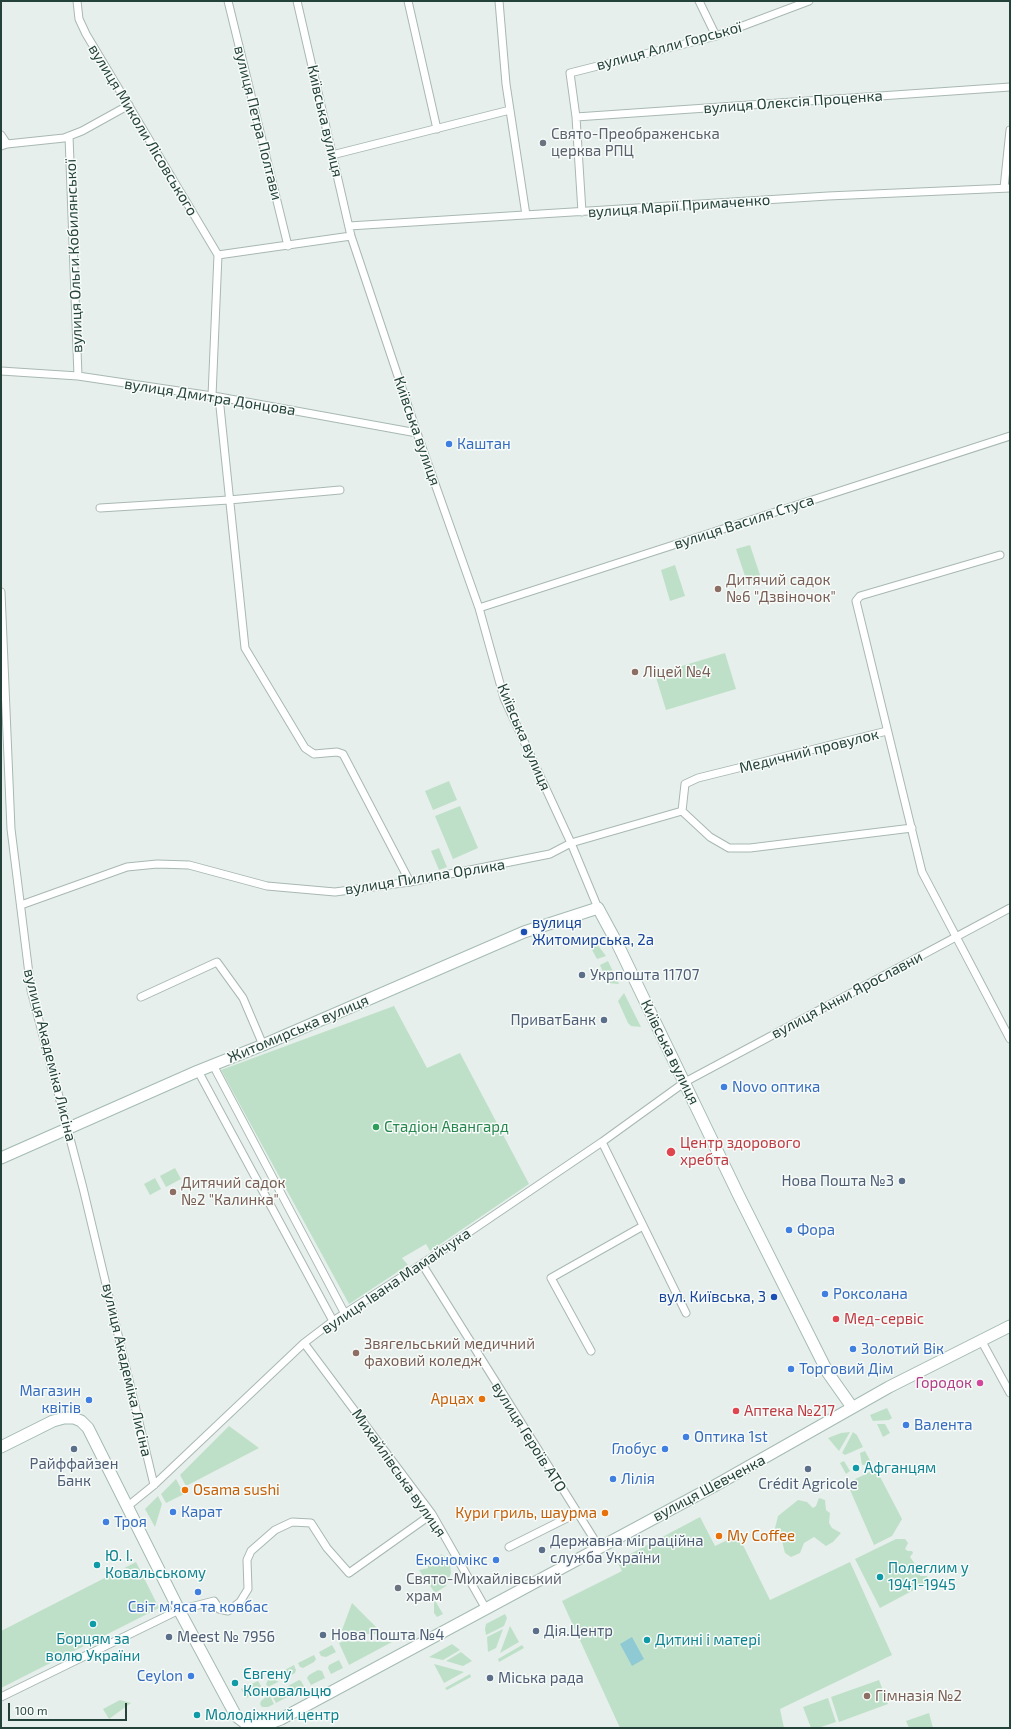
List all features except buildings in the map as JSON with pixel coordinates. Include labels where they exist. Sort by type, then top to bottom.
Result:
[{"type":"main road","name":"Житомирська вулиця","points":[[1,1158],[198,1071],[263,1045],[524,932],[598,908]]},
{"type":"main road","name":"Київська вулиця","points":[[598,908],[618,945],[828,1373],[852,1407]]},
{"type":"main road","name":"вулиця Шевченка","points":[[248,1727],[265,1725],[281,1719],[716,1485],[820,1428],[852,1407],[1010,1326]]},
{"type":"main road","points":[[1,1447],[53,1421],[74,1418],[81,1421],[88,1428],[179,1610],[236,1716],[248,1727]]},
{"type":"main road","points":[[236,1716],[236,1728]]},
{"type":"main road","name":"вулиця Шевченка","points":[[273,1728],[281,1719]]},
{"type":"street","name":"вулиця Миколи Лісовського","points":[[77,1],[79,19],[86,34],[218,255]]},
{"type":"street","name":"вулиця Петра Полтави","points":[[228,1],[288,246]]},
{"type":"street","name":"Київська вулиця","points":[[297,1],[351,236],[417,434],[479,608],[504,698],[571,844],[598,908]]},
{"type":"street","points":[[408,1],[437,129]]},
{"type":"street","points":[[499,1],[510,110],[526,215]]},
{"type":"street","points":[[699,1],[716,36]]},
{"type":"street","name":"вулиця Алли Горської","points":[[576,117],[570,73],[716,36],[809,1]]},
{"type":"street","name":"вулиця Олексія Проценка","points":[[576,117],[1010,87]]},
{"type":"street","points":[[1,135],[4,145],[70,136],[82,132],[129,105]]},
{"type":"street","points":[[332,155],[510,110]]},
{"type":"street","points":[[576,117],[582,212]]},
{"type":"street","points":[[1007,188],[1010,130]]},
{"type":"street","name":"вулиця Ольги Кобилянської","points":[[70,136],[78,376]]},
{"type":"street","name":"вулиця Марії Примаченко","points":[[349,226],[828,196],[1007,188]]},
{"type":"street","points":[[351,236],[218,255],[215,397],[230,500],[245,648],[305,748],[314,754],[337,752],[342,754],[410,882]]},
{"type":"street","name":"вулиця Дмитра Донцова","points":[[1,371],[78,376],[215,397],[417,434]]},
{"type":"street","name":"вулиця Василя Стуса","points":[[479,608],[1010,436]]},
{"type":"street","points":[[100,508],[230,500],[340,490]]},
{"type":"street","points":[[887,731],[856,601],[857,599],[860,596],[1000,554]]},
{"type":"street","name":"вулиця Академіка Лисіна","points":[[1,592],[11,829],[31,990],[68,1129],[154,1485]]},
{"type":"street","name":"Медичний провулок","points":[[682,811],[684,784],[698,778],[887,731],[922,872],[1010,1039]]},
{"type":"street","points":[[571,844],[682,811],[710,836],[729,848],[750,848],[912,828]]},
{"type":"street","name":"вулиця Пилипа Орлика","points":[[21,905],[127,867],[157,864],[189,865],[267,886],[335,892],[410,882],[544,856],[571,844]]},
{"type":"street","name":"вулиця Анни Ярославни","points":[[685,1082],[1010,908]]},
{"type":"street","points":[[141,997],[217,962],[243,998],[263,1045]]},
{"type":"street","points":[[213,1065],[345,1314]]},
{"type":"street","points":[[198,1071],[333,1321]]},
{"type":"street","name":"вулиця Івана Мамайчука","points":[[128,1506],[154,1485],[304,1343],[333,1321],[422,1264],[602,1142],[685,1082]]},
{"type":"street","points":[[602,1142],[686,1312]]},
{"type":"street","points":[[591,1351],[552,1278],[643,1226]]},
{"type":"street","name":"вулиця Героїв АТО","points":[[422,1264],[599,1548]]},
{"type":"street","points":[[981,1340],[1010,1392]]},
{"type":"street","name":"Михайлівська вулиця","points":[[304,1343],[432,1514],[486,1609]]},
{"type":"street","points":[[509,1546],[577,1512]]},
{"type":"street","points":[[1,1698],[179,1610],[214,1601],[219,1609],[228,1611],[240,1602],[248,1589],[247,1560],[251,1551],[275,1530],[292,1522],[311,1523],[327,1548],[349,1573],[432,1514]]},
{"type":"green space","points":[[750,545],[761,578],[747,582],[736,549]]},
{"type":"green space","points":[[675,565],[685,596],[670,601],[661,570]]},
{"type":"green space","points":[[725,653],[736,689],[666,710],[655,674]]},
{"type":"green space","points":[[449,781],[457,800],[433,810],[425,791]]},
{"type":"green space","points":[[460,806],[478,848],[453,859],[435,816]]},
{"type":"green space","points":[[439,848],[447,867],[439,870],[431,851]]},
{"type":"green space","points":[[586,939],[597,944],[606,956],[597,959]]},
{"type":"green space","points":[[608,961],[619,984],[608,983],[600,965]]},
{"type":"green space","points":[[624,993],[641,1027],[631,1026],[628,1023],[618,1001]]},
{"type":"green space","name":"Стадіон Авангард","points":[[394,1006],[427,1068],[460,1053],[529,1184],[430,1251],[426,1244],[402,1258],[408,1265],[349,1304],[221,1070]]},
{"type":"green space","points":[[175,1168],[181,1179],[166,1187],[160,1176]]},
{"type":"green space","points":[[155,1178],[161,1189],[150,1195],[144,1184]]},
{"type":"green space","points":[[887,1408],[892,1418],[889,1420],[873,1421],[870,1415]]},
{"type":"green space","points":[[877,1424],[885,1424],[890,1433],[883,1437]]},
{"type":"green space","points":[[229,1426],[259,1448],[186,1486],[180,1475]]},
{"type":"green space","points":[[850,1432],[839,1451],[828,1438],[841,1433]]},
{"type":"green space","points":[[853,1432],[857,1435],[863,1447],[845,1455],[842,1453]]},
{"type":"green space","points":[[865,1451],[872,1464],[862,1465],[860,1453]]},
{"type":"green space","points":[[844,1461],[850,1471],[846,1474],[840,1463]]},
{"type":"green space","points":[[876,1469],[902,1519],[892,1536],[874,1545],[847,1483]]},
{"type":"green space","points":[[176,1479],[184,1494],[166,1503],[161,1494]]},
{"type":"green space","points":[[158,1496],[162,1504],[155,1527],[145,1509]]},
{"type":"green space","points":[[819,1498],[825,1500],[826,1510],[830,1513],[829,1523],[832,1528],[841,1533],[833,1542],[826,1546],[814,1537],[804,1543],[800,1553],[791,1557],[785,1553],[782,1541],[775,1528],[778,1516],[798,1500],[807,1502],[813,1508],[816,1506]]},
{"type":"green space","points":[[700,1517],[715,1546],[738,1535],[770,1600],[850,1562],[892,1655],[780,1709],[784,1728],[620,1728],[562,1601],[622,1571],[617,1561]]},
{"type":"green space","points":[[896,1539],[905,1539],[908,1543],[905,1549],[912,1551],[913,1553],[910,1557],[915,1564],[919,1564],[922,1567],[919,1571],[920,1576],[927,1576],[928,1578],[925,1584],[880,1608],[855,1559]]},
{"type":"green space","points":[[441,1554],[446,1557],[450,1564],[451,1573],[446,1586],[435,1593],[419,1570],[428,1568],[428,1564],[438,1561]]},
{"type":"green space","points":[[136,1562],[159,1608],[1,1688],[1,1631]]},
{"type":"green space","points":[[434,1599],[443,1614],[437,1617],[434,1613]]},
{"type":"green space","points":[[352,1603],[383,1634],[346,1634],[342,1630]]},
{"type":"green space","points":[[505,1614],[507,1618],[504,1626],[486,1635],[486,1624]]},
{"type":"green space","points":[[510,1626],[519,1642],[500,1653]]},
{"type":"green space","points":[[503,1629],[496,1648],[488,1652],[487,1637]]},
{"type":"green space","points":[[344,1641],[392,1642],[349,1665],[339,1643]]},
{"type":"green space","points":[[452,1644],[460,1650],[443,1660],[429,1657]]},
{"type":"green space","points":[[332,1645],[336,1652],[326,1657],[321,1656],[319,1652]]},
{"type":"green space","points":[[522,1645],[524,1648],[499,1662],[498,1659]]},
{"type":"green space","points":[[461,1652],[472,1661],[463,1666],[446,1661]]},
{"type":"green space","points":[[314,1655],[316,1659],[314,1662],[303,1668],[300,1667],[298,1663]]},
{"type":"green space","points":[[339,1660],[343,1668],[331,1674],[328,1668],[329,1665]]},
{"type":"green space","points":[[434,1664],[464,1672],[444,1683]]},
{"type":"green space","points":[[294,1665],[296,1670],[295,1673],[284,1679],[281,1672]]},
{"type":"green space","points":[[318,1670],[322,1671],[325,1678],[311,1685],[307,1678],[309,1675]]},
{"type":"green space","points":[[470,1674],[471,1677],[447,1690],[445,1688]]},
{"type":"green space","points":[[275,1675],[278,1682],[268,1687],[266,1684],[269,1678]]},
{"type":"green space","points":[[299,1680],[305,1688],[293,1694],[288,1686]]},
{"type":"green space","points":[[879,1680],[888,1704],[839,1722],[831,1697]]},
{"type":"green space","points":[[258,1681],[261,1686],[256,1694],[246,1698],[241,1689]]},
{"type":"green space","points":[[282,1688],[287,1697],[276,1703],[271,1694]]},
{"type":"green space","points":[[269,1694],[274,1704],[268,1707],[262,1707],[260,1704],[261,1701]]},
{"type":"green space","points":[[828,1698],[836,1722],[818,1728],[811,1728],[803,1707]]},
{"type":"green space","points":[[120,1700],[131,1703],[109,1719],[103,1709]]},
{"type":"green space","points":[[929,1713],[933,1728],[909,1728],[906,1721]]},
{"type":"water","points":[[632,1637],[644,1659],[632,1666],[620,1644]]},
{"type":"place","name":"Свято-Преображенська церква РПЦ","points":[[543,143]]},
{"type":"place","name":"Каштан","points":[[449,444]]},
{"type":"place","name":"Дитячий садок №6 \"Дзвіночок\"","points":[[718,589]]},
{"type":"place","name":"Ліцей №4","points":[[635,672]]},
{"type":"place","name":"вулиця Житомирська, 2а","points":[[524,932]]},
{"type":"place","name":"Укрпошта 11707","points":[[582,975]]},
{"type":"place","name":"ПриватБанк","points":[[604,1020]]},
{"type":"place","name":"Novo оптика","points":[[724,1087]]},
{"type":"place","name":"Стадіон Авангард","points":[[376,1127]]},
{"type":"place","name":"Центр здорового хребта","points":[[671,1152]]},
{"type":"place","name":"Нова Пошта №3","points":[[902,1181]]},
{"type":"place","name":"Дитячий садок №2 \"Калинка\"","points":[[173,1192]]},
{"type":"place","name":"Фора","points":[[789,1230]]},
{"type":"place","name":"Роксолана","points":[[825,1294]]},
{"type":"place","name":"вул. Київська, 3","points":[[774,1297]]},
{"type":"place","name":"Мед-сервіс","points":[[836,1319]]},
{"type":"place","name":"Золотий Вік","points":[[853,1349]]},
{"type":"place","name":"Звягельський медичний фаховий коледж","points":[[356,1353]]},
{"type":"place","name":"Торговий Дім","points":[[791,1369]]},
{"type":"place","name":"Городок","points":[[980,1383]]},
{"type":"place","name":"Арцах","points":[[482,1399]]},
{"type":"place","name":"Магазин квітів","points":[[89,1400]]},
{"type":"place","name":"Аптека №217","points":[[736,1411]]},
{"type":"place","name":"Валента","points":[[906,1425]]},
{"type":"place","name":"Оптика 1st","points":[[686,1437]]},
{"type":"place","name":"Райффайзен Банк","points":[[74,1449]]},
{"type":"place","name":"Глобус","points":[[665,1449]]},
{"type":"place","name":"Афганцям","points":[[856,1468]]},
{"type":"place","name":"Crédit Agricole","points":[[808,1469]]},
{"type":"place","name":"Лілія","points":[[613,1479]]},
{"type":"place","name":"Osama sushi","points":[[185,1490]]},
{"type":"place","name":"Карат","points":[[173,1512]]},
{"type":"place","name":"Кури гриль, шаурма","points":[[605,1513]]},
{"type":"place","name":"Троя","points":[[106,1522]]},
{"type":"place","name":"My Coffee","points":[[719,1536]]},
{"type":"place","name":"Державна міграційна служба України","points":[[542,1550]]},
{"type":"place","name":"Економікс","points":[[496,1560]]},
{"type":"place","name":"Ю. І. Ковальському","points":[[97,1565]]},
{"type":"place","name":"Полеглим у 1941-1945","points":[[880,1577]]},
{"type":"place","name":"Свято-Михайлiвський храм","points":[[398,1588]]},
{"type":"place","name":"Світ м'яса та ковбас","points":[[198,1592]]},
{"type":"place","name":"Борцям за волю України","points":[[93,1624]]},
{"type":"place","name":"Дія.Центр","points":[[536,1631]]},
{"type":"place","name":"Нова Пошта №4","points":[[323,1635]]},
{"type":"place","name":"Meest № 7956","points":[[169,1637]]},
{"type":"place","name":"Дитині і матері","points":[[647,1640]]},
{"type":"place","name":"Ceylon","points":[[191,1676]]},
{"type":"place","name":"Міська рада","points":[[490,1678]]},
{"type":"place","name":"Євгену Коновальцю","points":[[235,1683]]},
{"type":"place","name":"Гімназія №2","points":[[867,1696]]},
{"type":"place","name":"Молодіжний центр","points":[[197,1715]]}]
